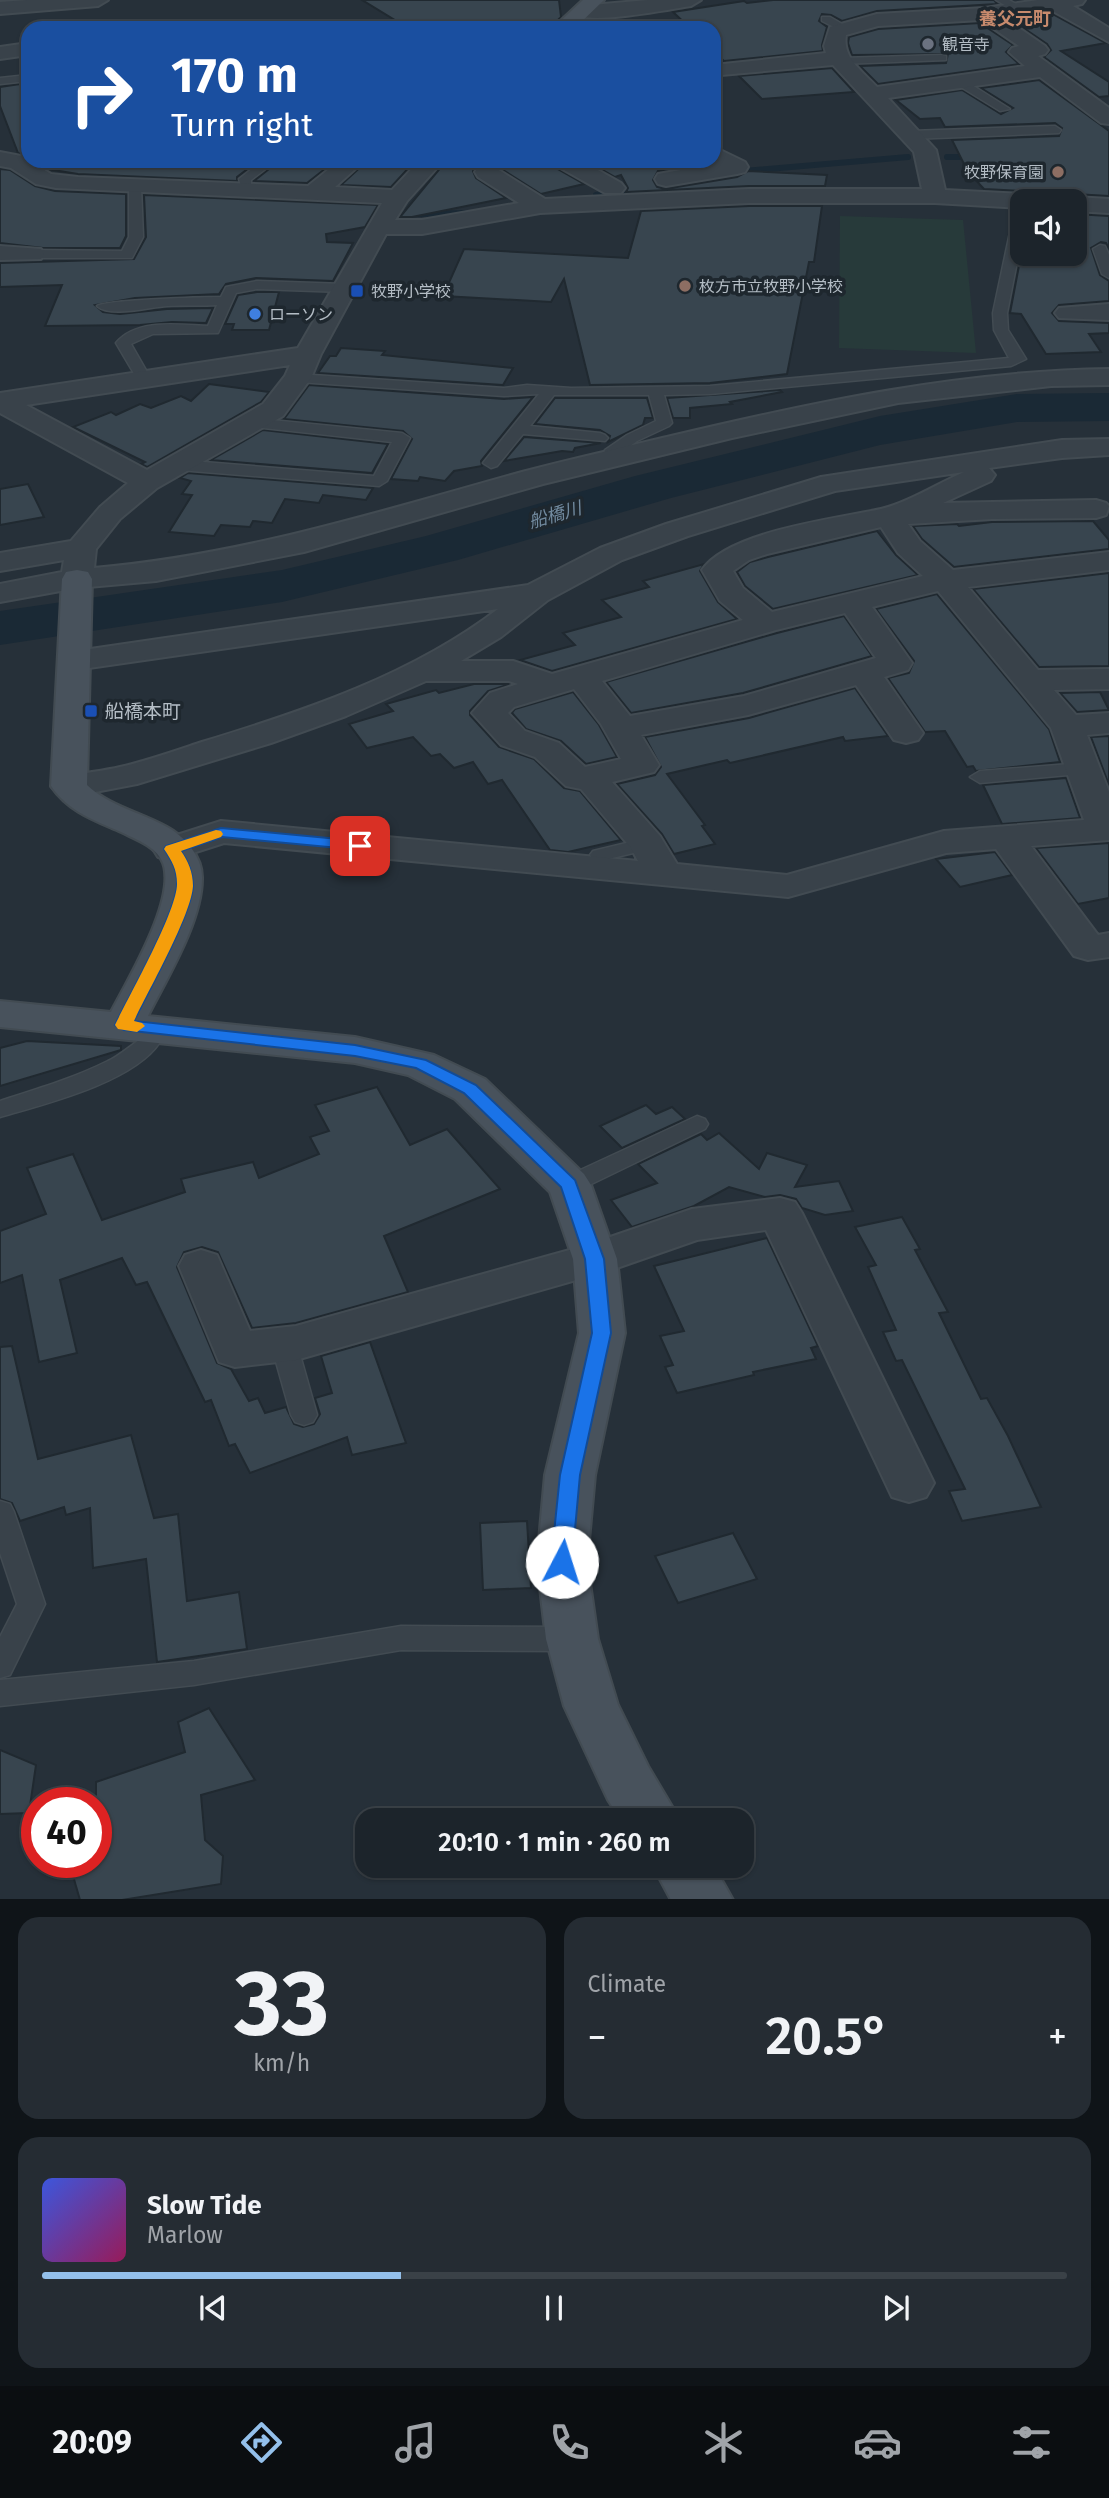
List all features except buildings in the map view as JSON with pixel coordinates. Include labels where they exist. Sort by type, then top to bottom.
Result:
[{"type":"street","points":[[0,8],[98,0]]},
{"type":"street","points":[[571,21],[588,6],[603,12],[691,0]]},
{"type":"street","points":[[935,196],[925,150],[844,65],[834,46],[837,31],[835,23],[985,14],[1076,0]]},
{"type":"street","points":[[1055,4],[1109,36]]},
{"type":"street","points":[[847,5],[877,20]]},
{"type":"street","points":[[985,14],[1038,50],[1019,52],[1109,118]]},
{"type":"street","points":[[0,53],[21,43]]},
{"type":"street","points":[[1109,43],[1105,46],[1109,48]]},
{"type":"street","points":[[724,77],[844,65]]},
{"type":"street","points":[[774,83],[844,65]]},
{"type":"street","points":[[872,94],[1044,71]]},
{"type":"street","points":[[0,159],[8,158],[21,163]]},
{"type":"street","points":[[573,204],[579,194],[737,167],[721,158]]},
{"type":"street","points":[[29,168],[43,178],[78,184],[398,197]]},
{"type":"street","points":[[315,192],[345,168]]},
{"type":"street","points":[[144,1032],[185,887],[182,863],[164,838],[80,802],[69,786],[79,564],[110,513],[147,482],[273,410],[303,366],[378,227],[398,197],[425,168]]},
{"type":"street","points":[[577,168],[613,188]]},
{"type":"street","points":[[663,168],[679,177]]},
{"type":"street","points":[[486,172],[540,206]]},
{"type":"street","points":[[378,227],[422,227],[540,206],[749,196],[935,196],[1010,202]]},
{"type":"street","points":[[1087,205],[1109,206]]},
{"type":"street","points":[[0,253],[32,254]]},
{"type":"street","points":[[1068,313],[1109,312]]},
{"type":"street","points":[[0,401],[144,379],[303,366]]},
{"type":"street","points":[[0,562],[79,564],[156,572],[304,543],[534,478],[606,449],[732,430],[898,395],[1051,378],[1109,377]]},
{"type":"street","points":[[0,401],[147,482]]},
{"type":"street","points":[[69,786],[125,777],[258,736],[334,709],[421,671],[490,630],[537,593],[611,554],[677,530],[831,483],[1062,449],[1109,447]]},
{"type":"street","points":[[888,517],[1027,456]]},
{"type":"street","points":[[766,623],[731,594],[716,570],[725,559],[756,547],[810,533],[888,517],[1015,509],[1096,509]]},
{"type":"street","points":[[172,849],[221,832],[788,886],[944,842],[1107,829],[1067,726],[944,580],[909,547],[888,517]]},
{"type":"street","points":[[421,671],[513,671],[566,680],[621,728],[642,765],[578,779],[547,750],[513,738],[489,713],[502,700],[566,680],[766,623],[944,580],[1099,561],[1109,589]]},
{"type":"street","points":[[0,593],[79,564]]},
{"type":"street","points":[[75,660],[537,593]]},
{"type":"street","points":[[621,728],[748,705],[896,663],[853,602]]},
{"type":"street","points":[[864,673],[906,733]]},
{"type":"street","points":[[1029,680],[1109,679]]},
{"type":"street","points":[[1067,726],[1109,723]]},
{"type":"street","points":[[589,777],[647,844],[665,876]]},
{"type":"street","points":[[1006,837],[1088,948],[1109,945]]},
{"type":"street","points":[[0,1014],[144,1032],[355,1050],[421,1064],[470,1089],[569,1185],[595,1259],[602,1333],[570,1475],[562,1562],[572,1639],[591,1706],[628,1783],[644,1808]]},
{"type":"street","points":[[201,1266],[235,1350],[284,1344],[595,1259],[692,1225],[780,1213],[909,1483]]},
{"type":"street","points":[[690,1878],[704,1899]]},
{"type":"lane","points":[[1002,0],[1021,10]]},
{"type":"lane","points":[[844,65],[942,58]]},
{"type":"lane","points":[[0,81],[21,79]]},
{"type":"lane","points":[[960,82],[1004,109]]},
{"type":"lane","points":[[911,135],[1055,131]]},
{"type":"lane","points":[[247,189],[245,179],[260,168]]},
{"type":"lane","points":[[32,254],[127,255],[136,237],[135,186]]},
{"type":"lane","points":[[1100,250],[1109,274]]},
{"type":"lane","points":[[303,366],[465,390],[656,393],[1019,359],[1001,330],[1000,313],[1010,265]]},
{"type":"lane","points":[[144,379],[124,343],[132,335],[166,330],[213,330],[231,290],[257,285],[344,288]]},
{"type":"lane","points":[[99,322],[106,300],[135,307],[166,302],[226,302]]},
{"type":"lane","points":[[491,463],[550,391]]},
{"type":"lane","points":[[518,429],[606,449],[610,453],[664,423],[656,393]]},
{"type":"lane","points":[[179,465],[380,481],[402,438],[251,423]]},
{"type":"lane","points":[[980,777],[1083,769]]},
{"type":"lane","points":[[600,855],[647,844]]},
{"type":"lane","points":[[0,1109],[97,1076],[145,1051],[144,1032]]},
{"type":"lane","points":[[569,1185],[697,1124]]},
{"type":"lane","points":[[284,1344],[304,1415]]},
{"type":"lane","points":[[0,1513],[31,1604],[1,1662]]},
{"type":"lane","points":[[0,1693],[194,1673],[401,1638],[572,1639]]},
{"type":"shaded area","points":[[840,216],[963,220],[976,353],[839,348]]},
{"type":"waterway","points":[[733,172],[908,157]]},
{"type":"waterway","points":[[947,157],[973,157]]},
{"type":"waterway","points":[[596,195],[672,182]]},
{"type":"waterway","points":[[415,214],[469,213]]},
{"type":"waterway","points":[[0,247],[38,245]]},
{"type":"waterway","name":"船橋川","points":[[0,628],[282,586],[439,549],[653,487],[880,431],[1017,408],[1109,407]]},
{"type":"slow traffic","points":[[137,1026],[124,1025],[177,915],[185,887],[182,863],[172,849],[216,834]]},
{"type":"place","name":"観音寺","points":[[928,44]]},
{"type":"place","name":"牧野保育園","points":[[1058,172]]},
{"type":"place","name":"枚方市立牧野小学校","points":[[685,286]]},
{"type":"place","name":"牧野小学校","points":[[357,291]]},
{"type":"place","name":"ローソン","points":[[255,314]]},
{"type":"place","name":"船橋本町","points":[[91,711]]},
{"type":"district","name":"養父元町","points":[[1015,19]]},
{"type":"route","points":[[360,846],[221,832],[172,849],[182,863],[185,887],[177,915],[124,1025],[355,1050],[421,1064],[470,1089],[569,1185],[595,1259],[602,1333],[570,1475],[562,1562]]}]
